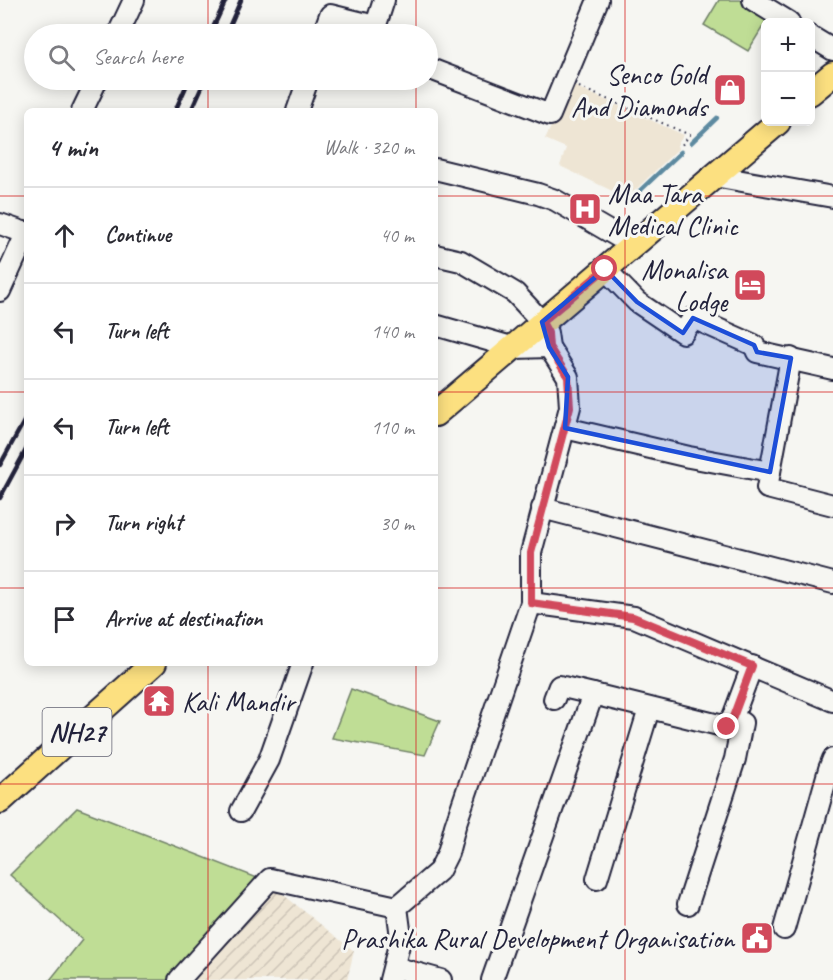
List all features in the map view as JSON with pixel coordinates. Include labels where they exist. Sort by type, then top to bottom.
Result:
[{"type":"main road","points":[[815,89],[833,74]]},
{"type":"main road","points":[[438,412],[773,126]]},
{"type":"main road","name":"NH27","points":[[0,801],[151,666]]},
{"type":"street","points":[[123,24],[134,0]]},
{"type":"street","points":[[376,24],[384,0]]},
{"type":"street","points":[[438,72],[550,115],[598,0]]},
{"type":"street","points":[[753,0],[782,18]]},
{"type":"street","points":[[327,24],[330,15],[356,24]]},
{"type":"street","points":[[815,39],[833,50]]},
{"type":"street","points":[[83,108],[92,90]]},
{"type":"street","points":[[298,108],[304,90]]},
{"type":"street","points":[[438,170],[555,200],[634,246]]},
{"type":"street","points":[[714,176],[833,197]]},
{"type":"street","points":[[0,224],[24,231]]},
{"type":"street","points":[[0,291],[24,239]]},
{"type":"street","points":[[397,907],[439,871],[448,853],[455,826],[531,603],[531,553],[570,407],[568,377],[549,347],[548,333],[542,322],[515,293],[461,261],[438,256]]},
{"type":"street","points":[[605,269],[637,302],[683,333],[693,318],[754,345],[757,351],[833,369]]},
{"type":"street","points":[[438,326],[515,348],[549,347]]},
{"type":"street","points":[[791,358],[767,488],[833,504]]},
{"type":"street","points":[[565,428],[689,457],[770,472]]},
{"type":"street","points":[[542,508],[833,583]]},
{"type":"street","points":[[531,603],[633,617],[833,701]]},
{"type":"street","points":[[241,811],[269,760],[302,666]]},
{"type":"street","points":[[554,699],[559,686],[727,727],[752,666]]},
{"type":"street","points":[[492,980],[593,694]]},
{"type":"street","points":[[597,879],[649,709]]},
{"type":"street","points":[[688,904],[735,759],[742,723],[733,717]]},
{"type":"street","points":[[784,930],[833,759]]},
{"type":"street","points":[[179,980],[270,879],[397,907]]},
{"type":"street","points":[[397,907],[401,937],[392,973],[441,980]]},
{"type":"path","points":[[566,81],[690,135],[680,147]]},
{"type":"highlighted area","points":[[605,269],[637,302],[683,333],[693,318],[754,345],[757,352],[791,358],[770,472],[565,428],[568,377],[549,347],[542,322]]},
{"type":"shaded area","points":[[572,85],[684,135],[677,145],[678,149],[627,198],[560,166],[566,148],[545,139]]},
{"type":"shaded area","points":[[275,888],[354,951],[347,980],[191,980]]},
{"type":"green space","points":[[719,0],[744,0],[770,15],[768,18],[761,18],[761,30],[748,51],[704,25]]},
{"type":"green space","points":[[351,689],[440,721],[425,755],[332,738]]},
{"type":"green space","points":[[77,808],[260,879],[171,980],[50,980],[82,940],[10,875]]},
{"type":"waterway","points":[[691,143],[717,118]]},
{"type":"waterway","points":[[629,201],[681,152]]},
{"type":"railway","points":[[215,24],[226,0]]},
{"type":"railway","points":[[230,24],[241,0]]},
{"type":"railway","points":[[176,108],[184,90]]},
{"type":"railway","points":[[192,108],[200,90]]},
{"type":"railway","points":[[0,465],[24,421]]},
{"type":"railway","points":[[0,498],[24,454]]},
{"type":"place","name":"Senco Gold And Diamonds","points":[[730,90]]},
{"type":"place","name":"Maa Tara Medical Clinic","points":[[585,209]]},
{"type":"place","name":"Monalisa Lodge","points":[[750,285]]},
{"type":"place","name":"Kali Mandir","points":[[159,701]]},
{"type":"place","name":"Prashika Rural Development Organisation","points":[[757,938]]},
{"type":"route","points":[[605,269],[542,322],[548,333],[549,347],[568,377],[570,407],[531,553],[531,603],[633,617],[752,666],[727,727]]}]
